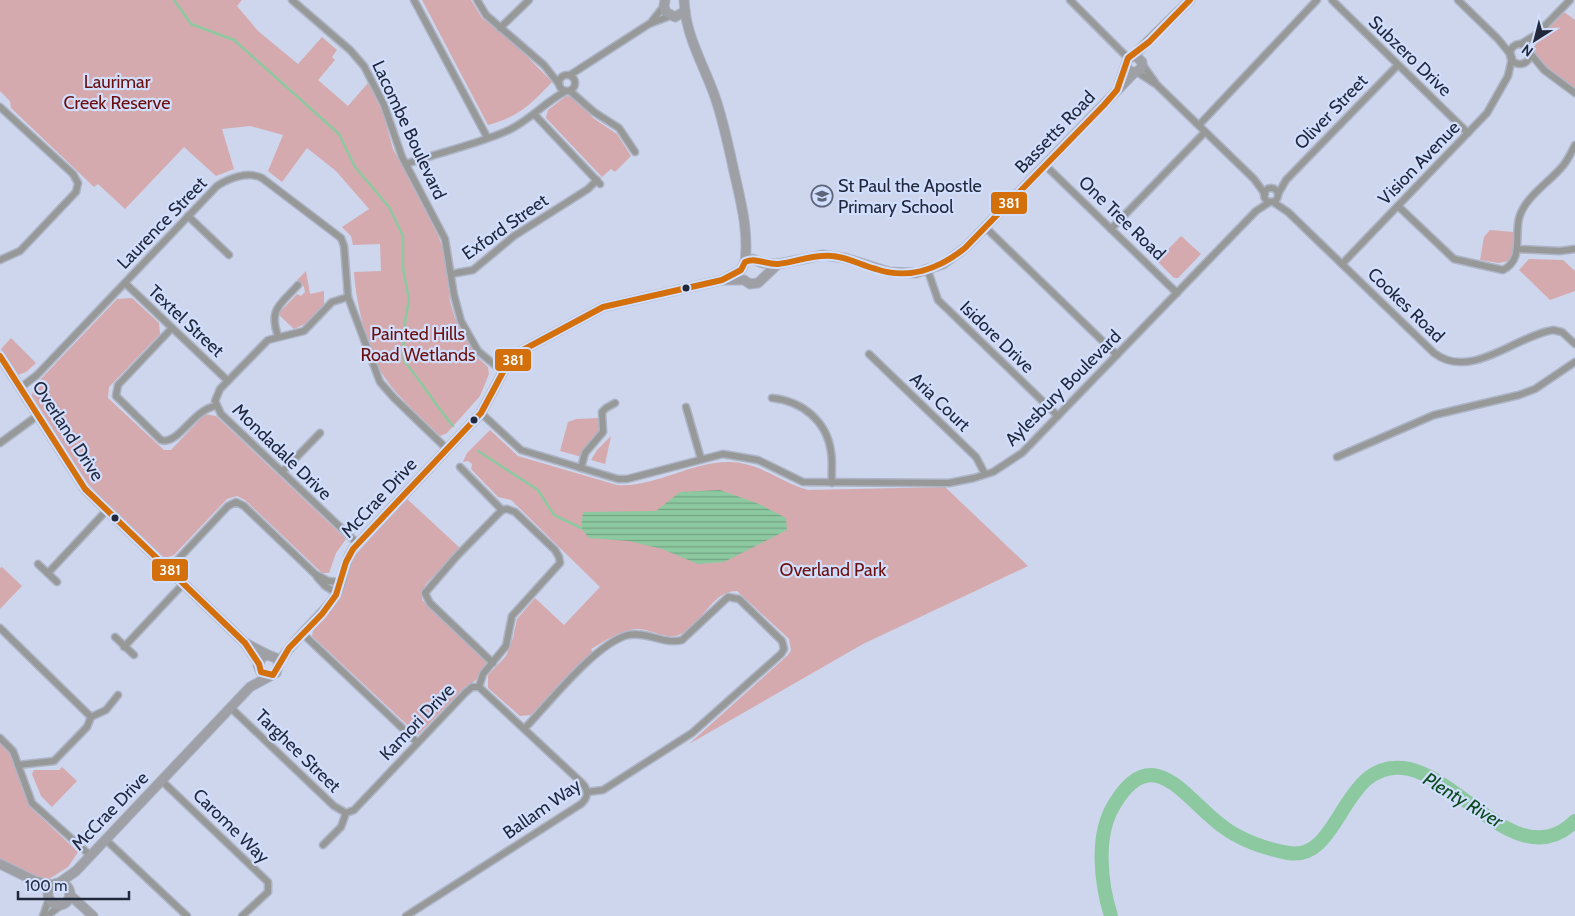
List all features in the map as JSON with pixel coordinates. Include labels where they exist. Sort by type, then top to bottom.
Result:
[{"type":"street","name":"Lacombe Boulevard","points":[[292,0],[350,50],[364,66],[384,105],[406,164],[445,239],[456,305],[461,320],[478,351],[503,372]]},
{"type":"street","points":[[414,0],[487,137]]},
{"type":"street","points":[[476,0],[486,15],[544,65],[559,84],[586,103],[594,112],[619,128],[635,152]]},
{"type":"street","points":[[500,28],[529,0]]},
{"type":"street","points":[[684,0],[688,32],[720,113],[744,216],[747,241],[743,266],[744,280]]},
{"type":"street","name":"Cookes Road","points":[[1070,0],[1254,179],[1268,199],[1288,212],[1434,353],[1446,361],[1468,363],[1553,330],[1562,332],[1575,344]]},
{"type":"street","name":"Bassetts Road","points":[[722,280],[743,266],[759,261],[778,264],[822,255],[845,258],[889,272],[909,274],[928,271],[958,254],[1117,90],[1149,42],[1190,0]]},
{"type":"street","points":[[1199,125],[1317,0]]},
{"type":"street","name":"Subzero Drive","points":[[1332,0],[1468,133]]},
{"type":"street","points":[[1458,0],[1498,39],[1516,62],[1544,70]]},
{"type":"street","points":[[1519,45],[1537,34],[1570,0]]},
{"type":"street","points":[[649,24],[665,2],[672,16],[688,32]]},
{"type":"street","points":[[406,164],[509,130],[534,114],[550,99],[566,75],[586,66],[649,24],[685,11]]},
{"type":"street","name":"Vision Avenue","points":[[1508,76],[1524,63],[1537,34]]},
{"type":"street","points":[[1498,39],[1519,45],[1530,52],[1544,70],[1575,93]]},
{"type":"street","name":"Vision Avenue","points":[[1342,264],[1492,106],[1508,76],[1511,57],[1519,45]]},
{"type":"street","points":[[544,65],[566,75],[576,83],[586,103]]},
{"type":"street","name":"Oliver Street","points":[[1268,199],[1272,189],[1286,180],[1398,65]]},
{"type":"street","points":[[550,99],[568,91],[576,83],[586,66]]},
{"type":"street","points":[[0,107],[73,174],[78,183],[76,192],[20,251],[0,260]]},
{"type":"street","name":"Exford Street","points":[[451,274],[473,270],[514,236],[599,182],[534,114]]},
{"type":"street","points":[[1111,229],[1205,132]]},
{"type":"street","points":[[1398,206],[1459,261],[1499,270],[1506,268],[1512,263],[1517,249],[1519,221],[1524,207],[1562,168],[1575,145]]},
{"type":"street","name":"One Tree Road","points":[[1045,165],[1177,293]]},
{"type":"street","name":"Laurence Street","points":[[20,388],[37,376],[188,216],[222,183],[248,174],[256,175],[341,238],[344,246],[348,297],[380,382],[448,449]]},
{"type":"street","name":"Cookes Road","points":[[1254,179],[1272,189],[1288,212]]},
{"type":"street","name":"Oliver Street","points":[[1268,199],[1278,195],[1286,180]]},
{"type":"street","name":"Aylesbury Boulevard","points":[[481,412],[521,450],[581,468],[627,479],[700,458],[723,454],[747,457],[770,465],[803,482],[949,483],[985,474],[1012,461],[1268,199]]},
{"type":"street","points":[[188,216],[229,255]]},
{"type":"street","points":[[985,227],[1117,354]]},
{"type":"street","points":[[747,241],[766,269],[765,276]]},
{"type":"street","points":[[1517,249],[1560,251],[1575,249]]},
{"type":"street","points":[[765,276],[778,264]]},
{"type":"street","name":"Isidore Drive","points":[[928,271],[938,300],[1058,416]]},
{"type":"street","name":"Bassetts Road","points":[[448,449],[481,412],[503,372],[516,356],[531,344],[592,312],[616,304],[678,292],[722,280],[744,280],[754,284],[761,282],[765,276]]},
{"type":"street","name":"Textel Street","points":[[124,283],[228,381]]},
{"type":"street","points":[[278,336],[274,313],[298,285]]},
{"type":"street","name":"Mondadale Drive","points":[[348,297],[332,302],[304,331],[278,336],[264,343],[217,394],[216,406],[221,414],[358,544]]},
{"type":"street","points":[[172,328],[118,385],[116,396],[164,441],[174,438],[199,412],[216,406]]},
{"type":"street","name":"Aria Court","points":[[869,354],[976,457],[985,474]]},
{"type":"street","name":"Overland Drive","points":[[0,356],[76,478],[106,511],[245,643],[258,664]]},
{"type":"street","points":[[1337,457],[1434,414],[1519,395],[1535,389],[1575,362]]},
{"type":"street","points":[[772,398],[797,404],[810,413],[820,424],[830,446],[832,483]]},
{"type":"street","points":[[581,468],[585,453],[603,432],[602,412],[615,403]]},
{"type":"street","points":[[686,407],[700,458]]},
{"type":"street","points":[[0,443],[37,416]]},
{"type":"street","points":[[282,472],[320,433]]},
{"type":"street","name":"McCrae Drive","points":[[279,662],[290,645],[337,593],[345,562],[358,544],[448,449]]},
{"type":"street","name":"Kamori Drive","points":[[323,845],[341,827],[346,813],[354,810],[466,692],[472,687],[479,687],[483,674],[506,646],[512,616],[556,569],[560,559],[555,550],[515,512],[507,509],[502,510],[460,467]]},
{"type":"street","points":[[168,570],[222,512],[236,502],[244,506],[315,574],[320,582],[337,593]]},
{"type":"street","points":[[493,663],[430,603],[425,593],[450,563],[502,510]]},
{"type":"street","points":[[48,573],[106,511]]},
{"type":"street","points":[[38,564],[57,582]]},
{"type":"street","points":[[315,574],[328,581],[340,582]]},
{"type":"street","points":[[124,646],[183,584]]},
{"type":"street","name":"Ballam Way","points":[[406,916],[581,804],[586,799],[587,792],[603,790],[692,733],[781,654],[784,649],[780,638],[739,600],[728,597],[682,640],[665,641],[642,635],[630,635],[601,650],[525,728]]},
{"type":"street","points":[[0,628],[91,717]]},
{"type":"street","points":[[302,633],[417,742]]},
{"type":"street","points":[[115,637],[134,655]]},
{"type":"street","name":"Overland Drive","points":[[245,643],[269,655]]},
{"type":"street","name":"McCrae Drive","points":[[269,655],[290,645]]},
{"type":"street","points":[[269,655],[279,662],[276,673],[269,676],[261,672],[258,664],[262,658],[269,655]]},
{"type":"street","name":"McCrae Drive","points":[[250,687],[258,664]]},
{"type":"street","name":"McCrae Drive","points":[[56,884],[76,871],[91,856],[250,687],[269,676]]},
{"type":"street","points":[[479,687],[582,783],[587,792]]},
{"type":"street","points":[[18,765],[54,761],[87,727],[91,717],[106,710],[118,695]]},
{"type":"street","name":"Targhee Street","points":[[231,708],[334,806],[346,813]]},
{"type":"street","points":[[0,738],[11,748],[32,803],[91,856]]},
{"type":"street","name":"Carome Way","points":[[162,781],[268,882],[268,892],[242,916]]},
{"type":"street","points":[[106,840],[187,916]]},
{"type":"street","points":[[0,864],[35,881],[66,885],[67,899]]},
{"type":"street","name":"McCrae Drive","points":[[67,899],[76,871]]},
{"type":"street","points":[[35,881],[54,904],[67,899]]},
{"type":"street","points":[[45,916],[48,896],[56,884]]},
{"type":"street","points":[[67,899],[90,914]]},
{"type":"street","points":[[45,916],[67,899]]},
{"type":"green space","points":[[0,0],[242,0],[237,6],[258,31],[298,64],[322,37],[337,50],[332,57],[335,60],[318,80],[348,106],[368,83],[383,113],[393,149],[438,235],[445,255],[450,301],[455,318],[478,358],[488,367],[489,374],[480,396],[447,433],[440,436],[404,401],[385,378],[373,354],[360,312],[354,272],[381,271],[380,244],[353,245],[351,236],[342,227],[369,209],[336,171],[307,148],[282,182],[268,171],[283,135],[250,126],[222,129],[234,169],[216,176],[184,147],[125,209],[98,184],[94,187],[11,108],[10,101],[0,91]]},
{"type":"green space","points":[[422,0],[471,0],[482,18],[510,39],[552,82],[524,109],[499,122],[488,125]]},
{"type":"green space","points":[[1564,12],[1575,20],[1575,88],[1539,61],[1533,50],[1537,40]]},
{"type":"green space","points":[[566,96],[573,97],[593,118],[617,134],[631,156],[615,172],[611,169],[602,177],[546,118],[548,110]]},
{"type":"green space","points":[[1490,230],[1514,232],[1513,252],[1508,261],[1499,263],[1480,260],[1484,237]]},
{"type":"green space","points":[[1181,236],[1201,254],[1178,278],[1174,278],[1157,261]]},
{"type":"green space","points":[[1529,259],[1563,260],[1575,271],[1575,291],[1550,300],[1519,270]]},
{"type":"green space","points":[[306,271],[310,294],[324,291],[324,304],[307,323],[294,329],[278,314],[297,294],[301,296],[305,292],[304,287],[297,280]]},
{"type":"green space","points":[[132,298],[159,323],[160,334],[109,387],[108,398],[164,450],[171,450],[205,414],[216,416],[346,539],[336,553],[329,573],[322,573],[245,500],[237,496],[227,499],[174,555],[165,558],[102,499],[86,481],[32,396],[33,387],[117,299]]},
{"type":"green space","points":[[11,338],[36,363],[26,372],[18,375],[1,349]]},
{"type":"green space","points":[[598,418],[600,431],[582,457],[560,451],[568,422],[576,419]]},
{"type":"green space","name":"Overland Park","points":[[490,430],[518,456],[617,485],[645,483],[701,466],[730,462],[761,469],[808,490],[945,487],[1028,566],[863,644],[689,744],[788,655],[791,650],[789,639],[737,591],[728,592],[720,596],[689,629],[676,636],[637,629],[625,631],[607,639],[591,649],[593,652],[531,715],[520,716],[488,688],[488,675],[506,656],[513,638],[517,619],[535,598],[564,625],[600,587],[511,500],[498,497],[471,469],[472,464],[468,461],[463,462],[467,453]]},
{"type":"green space","points":[[611,436],[605,464],[591,460],[597,450]]},
{"type":"green space","points":[[406,498],[460,548],[425,585],[422,600],[487,662],[476,680],[465,687],[418,735],[312,636],[314,627],[342,595],[353,558]]},
{"type":"green space","points":[[2,567],[22,586],[0,609],[0,568]]},
{"type":"green space","points":[[0,744],[9,751],[29,806],[78,852],[68,867],[49,879],[27,874],[0,864]]},
{"type":"green space","points":[[62,767],[77,781],[52,807],[41,796],[32,774],[34,770],[59,770]]},
{"type":"shaded area","points":[[720,490],[759,504],[786,518],[787,530],[724,562],[698,564],[662,549],[629,541],[589,538],[581,528],[583,512],[656,511],[680,492]]},
{"type":"waterway","points":[[174,0],[191,24],[234,40],[339,134],[355,167],[389,207],[403,236],[403,268],[409,299],[403,334],[404,361],[453,426]]},
{"type":"waterway","points":[[478,451],[538,490],[554,515],[581,528]]},
{"type":"waterway","name":"Plenty River","points":[[1111,916],[1103,875],[1102,845],[1104,831],[1114,805],[1128,786],[1142,777],[1156,776],[1169,781],[1182,790],[1208,815],[1237,836],[1271,849],[1288,853],[1306,852],[1320,843],[1353,794],[1366,780],[1382,770],[1403,768],[1424,774],[1510,830],[1532,837],[1554,835],[1575,821]]},
{"type":"transit line","name":"381","points":[[0,356],[85,489],[245,643],[259,664],[261,672],[273,675],[289,648],[322,614],[336,595],[346,562],[353,549],[481,413],[503,372],[521,351],[603,307],[722,280],[741,270],[745,262],[749,261],[778,264],[818,256],[832,256],[888,272],[900,273],[911,273],[945,262],[965,248],[1104,105],[1117,90],[1128,58],[1149,42],[1190,0]]},
{"type":"place","name":"St Paul the Apostle Primary School","points":[[822,196]]},
{"type":"park label","name":"Laurimar Creek Reserve","points":[[117,92]]},
{"type":"park label","name":"Painted Hills Road Wetlands","points":[[418,344]]}]
